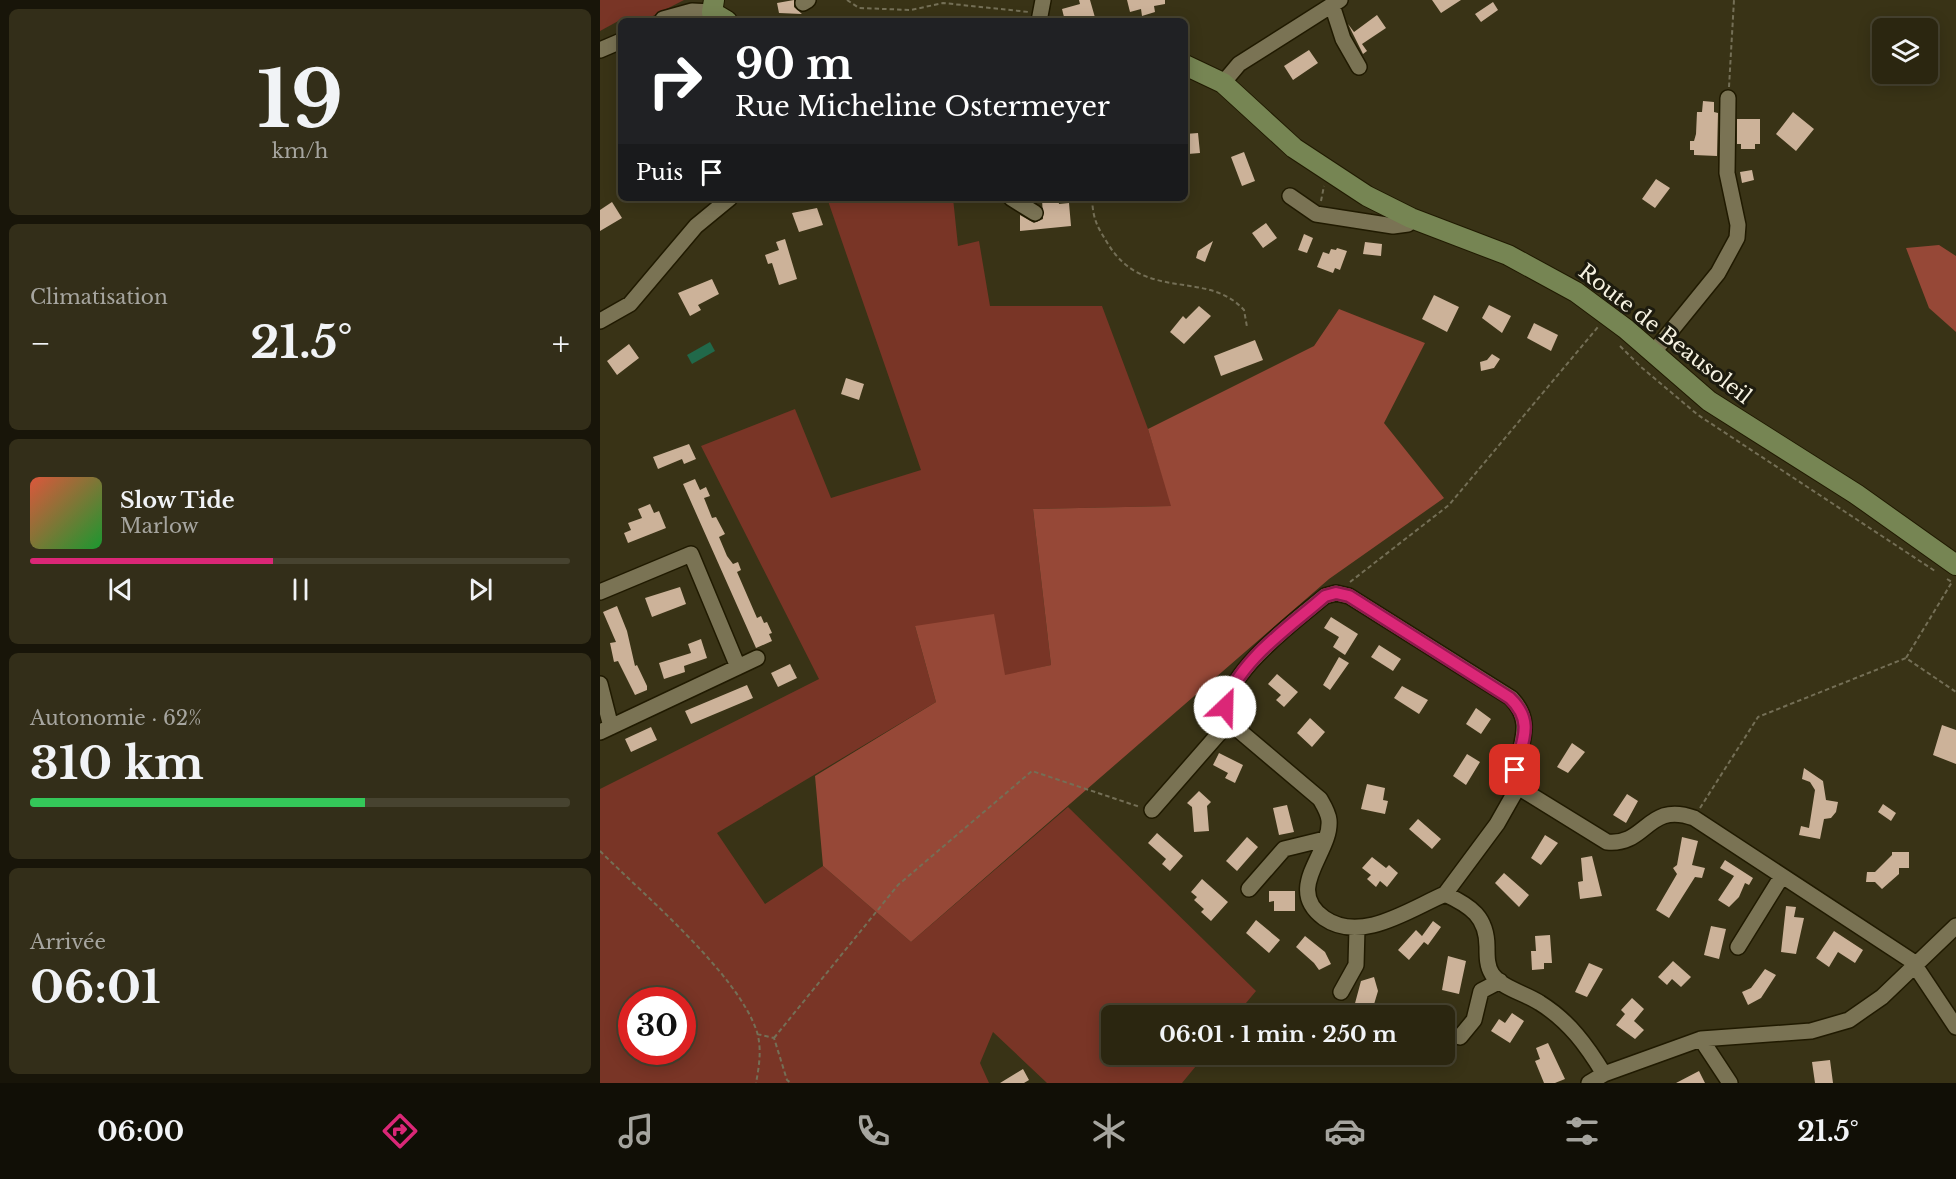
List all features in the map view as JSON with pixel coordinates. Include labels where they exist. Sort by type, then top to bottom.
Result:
[{"type":"main road","points":[[715,7],[731,18]]},
{"type":"main road","name":"Route de Beausoleil","points":[[1188,66],[1223,84],[1294,148],[1366,196],[1411,218],[1508,255],[1553,278],[1601,309],[1731,416],[1856,494],[1956,565]]},
{"type":"street","points":[[1223,84],[1239,64],[1336,3],[1343,39],[1359,67]]},
{"type":"street","points":[[669,18],[715,7]]},
{"type":"street","points":[[600,50],[618,42]]},
{"type":"street","points":[[1653,352],[1718,273],[1737,238],[1738,225],[1727,173],[1728,98]]},
{"type":"street","points":[[1290,196],[1316,214],[1393,226],[1408,224],[1411,218]]},
{"type":"street","points":[[600,321],[630,304],[696,226],[726,201]]},
{"type":"street","points":[[1016,201],[1035,213]]},
{"type":"street","points":[[600,592],[691,554],[738,667]]},
{"type":"street","points":[[1336,593],[1349,596],[1510,698],[1520,707],[1526,729],[1515,770],[1518,787],[1497,824],[1445,894],[1371,926],[1349,928],[1326,919],[1318,913],[1307,893],[1313,866],[1325,839],[1329,821],[1326,809],[1320,800],[1229,722],[1225,715],[1227,697],[1249,663],[1325,596],[1336,593]]},
{"type":"street","points":[[600,684],[606,730],[757,658]]},
{"type":"street","points":[[1152,810],[1229,722]]},
{"type":"street","points":[[1518,787],[1606,842],[1620,843],[1630,840],[1655,818],[1669,814],[1683,814],[1694,818],[1916,966],[1956,1027]]},
{"type":"street","points":[[1249,889],[1284,849],[1325,839]]},
{"type":"street","points":[[1738,947],[1782,876]]},
{"type":"street","points":[[1445,894],[1467,904],[1479,915],[1487,932],[1487,960],[1492,975],[1539,1002],[1564,1020],[1584,1042],[1604,1074]]},
{"type":"street","points":[[1589,1083],[1604,1074],[1701,1039],[1811,1030],[1849,1020],[1882,997],[1956,926]]},
{"type":"street","points":[[1341,993],[1356,965],[1357,928]]},
{"type":"street","points":[[1460,1037],[1474,1020],[1481,991],[1500,981]]},
{"type":"street","points":[[1701,1039],[1730,1083]]},
{"type":"path","points":[[847,0],[859,8],[911,10],[944,3],[1041,7]]},
{"type":"path","points":[[1728,98],[1734,0]]},
{"type":"path","points":[[1319,210],[1325,177]]},
{"type":"path","points":[[1092,201],[1093,220],[1118,261],[1154,281],[1221,294],[1237,302],[1244,310],[1247,327]]},
{"type":"path","points":[[1336,593],[1449,505],[1600,325],[1594,319]]},
{"type":"path","points":[[1616,342],[1641,367],[1698,415],[1952,582],[1906,658],[1758,717],[1694,818]]},
{"type":"path","points":[[1906,658],[1956,692]]},
{"type":"path","points":[[774,1038],[897,885],[1032,771],[1152,810]]},
{"type":"path","points":[[600,851],[728,981],[748,1012],[757,1034],[760,1054],[756,1083]]},
{"type":"path","points":[[757,1034],[774,1038]]},
{"type":"path","points":[[774,1038],[787,1080],[791,1083]]},
{"type":"shaded area","points":[[600,0],[684,0],[649,18],[618,18],[618,21],[600,31]]},
{"type":"shaded area","points":[[828,201],[953,201],[958,246],[979,241],[990,306],[1102,306],[1148,429],[1172,506],[1033,509],[1051,665],[1005,676],[915,626],[936,702],[717,833],[765,904],[823,866],[911,942],[1068,807],[1256,991],[1244,1005],[1101,1005],[1101,1065],[1197,1065],[1182,1083],[1047,1083],[993,1032],[980,1063],[989,1083],[600,1083],[600,789],[819,679],[701,446],[795,409],[831,498],[921,470]]},
{"type":"shaded area","points":[[1939,245],[1956,256],[1956,332],[1929,308],[1906,248]]},
{"type":"shaded area","points":[[1339,309],[1425,343],[1384,423],[1444,498],[1329,579],[911,942],[823,866],[815,776],[936,702],[915,626],[994,614],[1005,675],[1051,665],[1033,509],[1171,506],[1148,429],[1314,346]]},
{"type":"shaded area","points":[[710,342],[715,351],[692,364],[687,355]]},
{"type":"building","points":[[794,0],[794,7],[802,14],[779,13],[777,3]]},
{"type":"building","points":[[1079,0],[1090,0],[1095,18],[1064,18],[1062,9],[1080,4]]},
{"type":"building","points":[[1127,0],[1165,0],[1165,4],[1154,6],[1155,12],[1142,16],[1141,9],[1130,12]]},
{"type":"building","points":[[1432,0],[1461,0],[1441,13]]},
{"type":"building","points":[[1493,2],[1498,10],[1481,22],[1475,14]]},
{"type":"building","points":[[1377,15],[1386,28],[1362,44],[1367,51],[1363,54],[1348,24],[1354,32]]},
{"type":"building","points":[[1309,50],[1318,63],[1293,80],[1284,66]]},
{"type":"building","points":[[1703,101],[1714,102],[1714,112],[1718,113],[1717,156],[1694,155],[1694,150],[1690,150],[1690,141],[1694,141],[1696,134],[1697,112],[1702,112]]},
{"type":"building","points":[[1793,112],[1814,129],[1796,151],[1776,134]]},
{"type":"building","points":[[1737,119],[1760,119],[1760,144],[1755,144],[1755,149],[1741,149],[1741,144],[1737,144]]},
{"type":"building","points":[[1198,133],[1200,153],[1188,154],[1188,134]]},
{"type":"building","points":[[1244,152],[1255,181],[1242,186],[1231,157]]},
{"type":"building","points":[[1752,170],[1754,180],[1742,183],[1740,172]]},
{"type":"building","points":[[1656,179],[1670,188],[1655,208],[1642,199]]},
{"type":"building","points":[[1042,201],[1069,203],[1071,226],[1020,231],[1020,215],[1034,223],[1043,219]]},
{"type":"building","points":[[612,202],[622,218],[600,231],[600,210]]},
{"type":"building","points":[[817,208],[823,225],[799,232],[792,213]]},
{"type":"building","points":[[1266,223],[1277,238],[1263,248],[1252,233]]},
{"type":"building","points":[[1304,234],[1313,238],[1307,253],[1298,250]]},
{"type":"building","points":[[785,239],[797,279],[779,285],[772,263],[768,264],[765,255],[779,250],[776,242]]},
{"type":"building","points":[[1213,241],[1205,262],[1196,258],[1198,251]]},
{"type":"building","points":[[1365,242],[1382,244],[1381,256],[1363,254]]},
{"type":"building","points":[[1337,248],[1347,251],[1340,270],[1335,268],[1333,273],[1317,267],[1323,252],[1329,254],[1331,249],[1336,250]]},
{"type":"building","points":[[712,279],[719,294],[698,305],[701,310],[690,316],[678,293]]},
{"type":"building","points":[[1434,295],[1459,307],[1447,332],[1422,319]]},
{"type":"building","points":[[1489,305],[1511,316],[1502,333],[1482,318]]},
{"type":"building","points":[[1199,306],[1211,316],[1184,344],[1170,332],[1183,316],[1186,319]]},
{"type":"building","points":[[1534,323],[1558,335],[1551,351],[1527,338]]},
{"type":"building","points":[[1255,340],[1263,360],[1221,376],[1214,356]]},
{"type":"building","points":[[629,344],[639,358],[617,375],[607,361]]},
{"type":"building","points":[[1492,354],[1500,359],[1494,368],[1481,371],[1480,362],[1487,360]]},
{"type":"building","points":[[846,378],[864,384],[859,400],[841,394]]},
{"type":"building","points":[[689,444],[696,459],[684,464],[682,459],[658,469],[653,457]]},
{"type":"building","points":[[695,479],[700,490],[706,487],[710,496],[704,498],[712,518],[716,517],[725,534],[719,537],[733,564],[738,562],[741,570],[737,572],[757,618],[761,616],[764,623],[767,622],[772,633],[769,634],[772,641],[756,648],[683,484]]},
{"type":"building","points":[[650,504],[654,513],[659,511],[666,528],[628,543],[624,533],[631,530],[628,523],[642,518],[638,509]]},
{"type":"building","points":[[680,587],[686,604],[652,617],[645,598]]},
{"type":"building","points":[[617,606],[627,631],[635,666],[637,665],[647,686],[647,690],[635,695],[618,661],[614,662],[610,643],[616,642],[603,612]]},
{"type":"building","points":[[1331,617],[1358,634],[1345,655],[1333,647],[1339,637],[1324,628]]},
{"type":"building","points":[[701,639],[707,658],[684,666],[685,672],[664,679],[659,663],[691,653],[688,644]]},
{"type":"building","points":[[1379,645],[1401,659],[1393,671],[1371,657]]},
{"type":"building","points":[[1339,657],[1349,663],[1330,690],[1323,685]]},
{"type":"building","points":[[790,664],[797,678],[778,687],[771,673]]},
{"type":"building","points":[[1277,674],[1298,692],[1284,707],[1276,700],[1281,695],[1268,684]]},
{"type":"building","points":[[747,685],[753,698],[691,724],[685,711]]},
{"type":"building","points":[[1402,686],[1428,700],[1419,714],[1394,698]]},
{"type":"building","points":[[1476,708],[1491,719],[1481,734],[1466,724]]},
{"type":"building","points":[[1310,718],[1325,732],[1312,747],[1297,733]]},
{"type":"building","points":[[1942,725],[1956,730],[1956,764],[1933,755]]},
{"type":"building","points":[[651,727],[657,740],[631,752],[625,739]]},
{"type":"building","points":[[1572,743],[1585,752],[1568,773],[1557,767]]},
{"type":"building","points":[[1219,753],[1243,765],[1235,783],[1225,778],[1228,773],[1213,765]]},
{"type":"building","points":[[1467,754],[1480,762],[1466,785],[1453,776]]},
{"type":"building","points":[[1804,768],[1823,781],[1826,800],[1838,802],[1836,812],[1831,818],[1824,819],[1820,839],[1799,835],[1801,826],[1809,828],[1815,790],[1810,782],[1802,779]]},
{"type":"building","points":[[1367,784],[1385,788],[1383,800],[1388,801],[1385,814],[1361,809]]},
{"type":"building","points":[[1199,791],[1211,802],[1207,806],[1209,831],[1194,832],[1192,807],[1187,803]]},
{"type":"building","points":[[1627,794],[1638,801],[1626,823],[1613,815]]},
{"type":"building","points":[[1883,804],[1896,813],[1891,821],[1878,812]]},
{"type":"building","points":[[1287,805],[1294,832],[1279,835],[1273,808]]},
{"type":"building","points":[[1418,819],[1441,839],[1432,849],[1409,829]]},
{"type":"building","points":[[1157,833],[1183,856],[1170,871],[1162,864],[1166,859],[1148,843]]},
{"type":"building","points":[[1545,835],[1558,843],[1541,865],[1531,858]]},
{"type":"building","points":[[1247,837],[1258,847],[1237,871],[1226,861]]},
{"type":"building","points":[[1682,837],[1698,841],[1692,865],[1705,868],[1702,878],[1695,877],[1669,918],[1656,910],[1677,874],[1673,868],[1677,865]]},
{"type":"building","points":[[1892,852],[1909,852],[1909,868],[1899,868],[1899,874],[1882,889],[1875,882],[1866,882],[1867,872],[1875,872],[1892,855]]},
{"type":"building","points":[[1592,856],[1602,896],[1580,899],[1578,882],[1583,881],[1581,858]]},
{"type":"building","points":[[1372,857],[1386,868],[1389,865],[1398,873],[1387,887],[1380,881],[1376,887],[1367,879],[1371,875],[1362,868]]},
{"type":"building","points":[[1725,860],[1753,878],[1749,885],[1745,883],[1739,897],[1729,907],[1718,900],[1734,876],[1720,868]]},
{"type":"building","points":[[1504,873],[1529,895],[1519,907],[1495,883]]},
{"type":"building","points":[[1202,879],[1228,902],[1211,921],[1201,912],[1204,909],[1194,900],[1197,897],[1191,892]]},
{"type":"building","points":[[1269,891],[1295,891],[1295,911],[1274,911],[1274,901],[1269,902]]},
{"type":"building","points":[[1786,906],[1796,907],[1794,917],[1804,918],[1796,954],[1781,952]]},
{"type":"building","points":[[1256,920],[1280,940],[1269,953],[1246,933]]},
{"type":"building","points":[[1433,921],[1441,927],[1428,945],[1424,942],[1409,960],[1398,950],[1416,930],[1422,936]]},
{"type":"building","points":[[1711,926],[1726,929],[1719,959],[1704,955]]},
{"type":"building","points":[[1834,931],[1863,950],[1855,963],[1838,952],[1829,967],[1816,958]]},
{"type":"building","points":[[1550,935],[1552,963],[1544,963],[1544,969],[1532,970],[1531,951],[1536,951],[1535,936]]},
{"type":"building","points":[[1305,936],[1325,952],[1331,964],[1319,970],[1296,947]]},
{"type":"building","points":[[1448,956],[1466,961],[1459,994],[1442,990]]},
{"type":"building","points":[[1673,961],[1691,977],[1681,987],[1672,979],[1667,985],[1658,977]]},
{"type":"building","points":[[1589,963],[1603,969],[1587,997],[1575,992]]},
{"type":"building","points":[[1765,969],[1776,975],[1761,998],[1748,1005],[1742,992],[1751,988]]},
{"type":"building","points":[[1374,977],[1378,991],[1374,1005],[1355,1005],[1361,981]]},
{"type":"building","points":[[1632,998],[1644,1009],[1634,1021],[1644,1030],[1635,1039],[1616,1025],[1625,1014],[1621,1010]]},
{"type":"building","points":[[1512,1013],[1524,1021],[1510,1043],[1491,1031],[1499,1019],[1505,1023]]},
{"type":"building","points":[[1548,1043],[1565,1079],[1555,1083],[1544,1083],[1535,1061],[1540,1059],[1536,1048]]},
{"type":"building","points":[[1830,1060],[1833,1083],[1815,1083],[1812,1062]]},
{"type":"building","points":[[1023,1069],[1029,1080],[1024,1083],[1000,1083]]},
{"type":"building","points":[[1699,1071],[1705,1083],[1676,1083]]},
{"type":"route","points":[[1225,707],[1227,697],[1249,663],[1325,596],[1336,593],[1349,596],[1510,698],[1520,707],[1526,729],[1515,770]]}]
